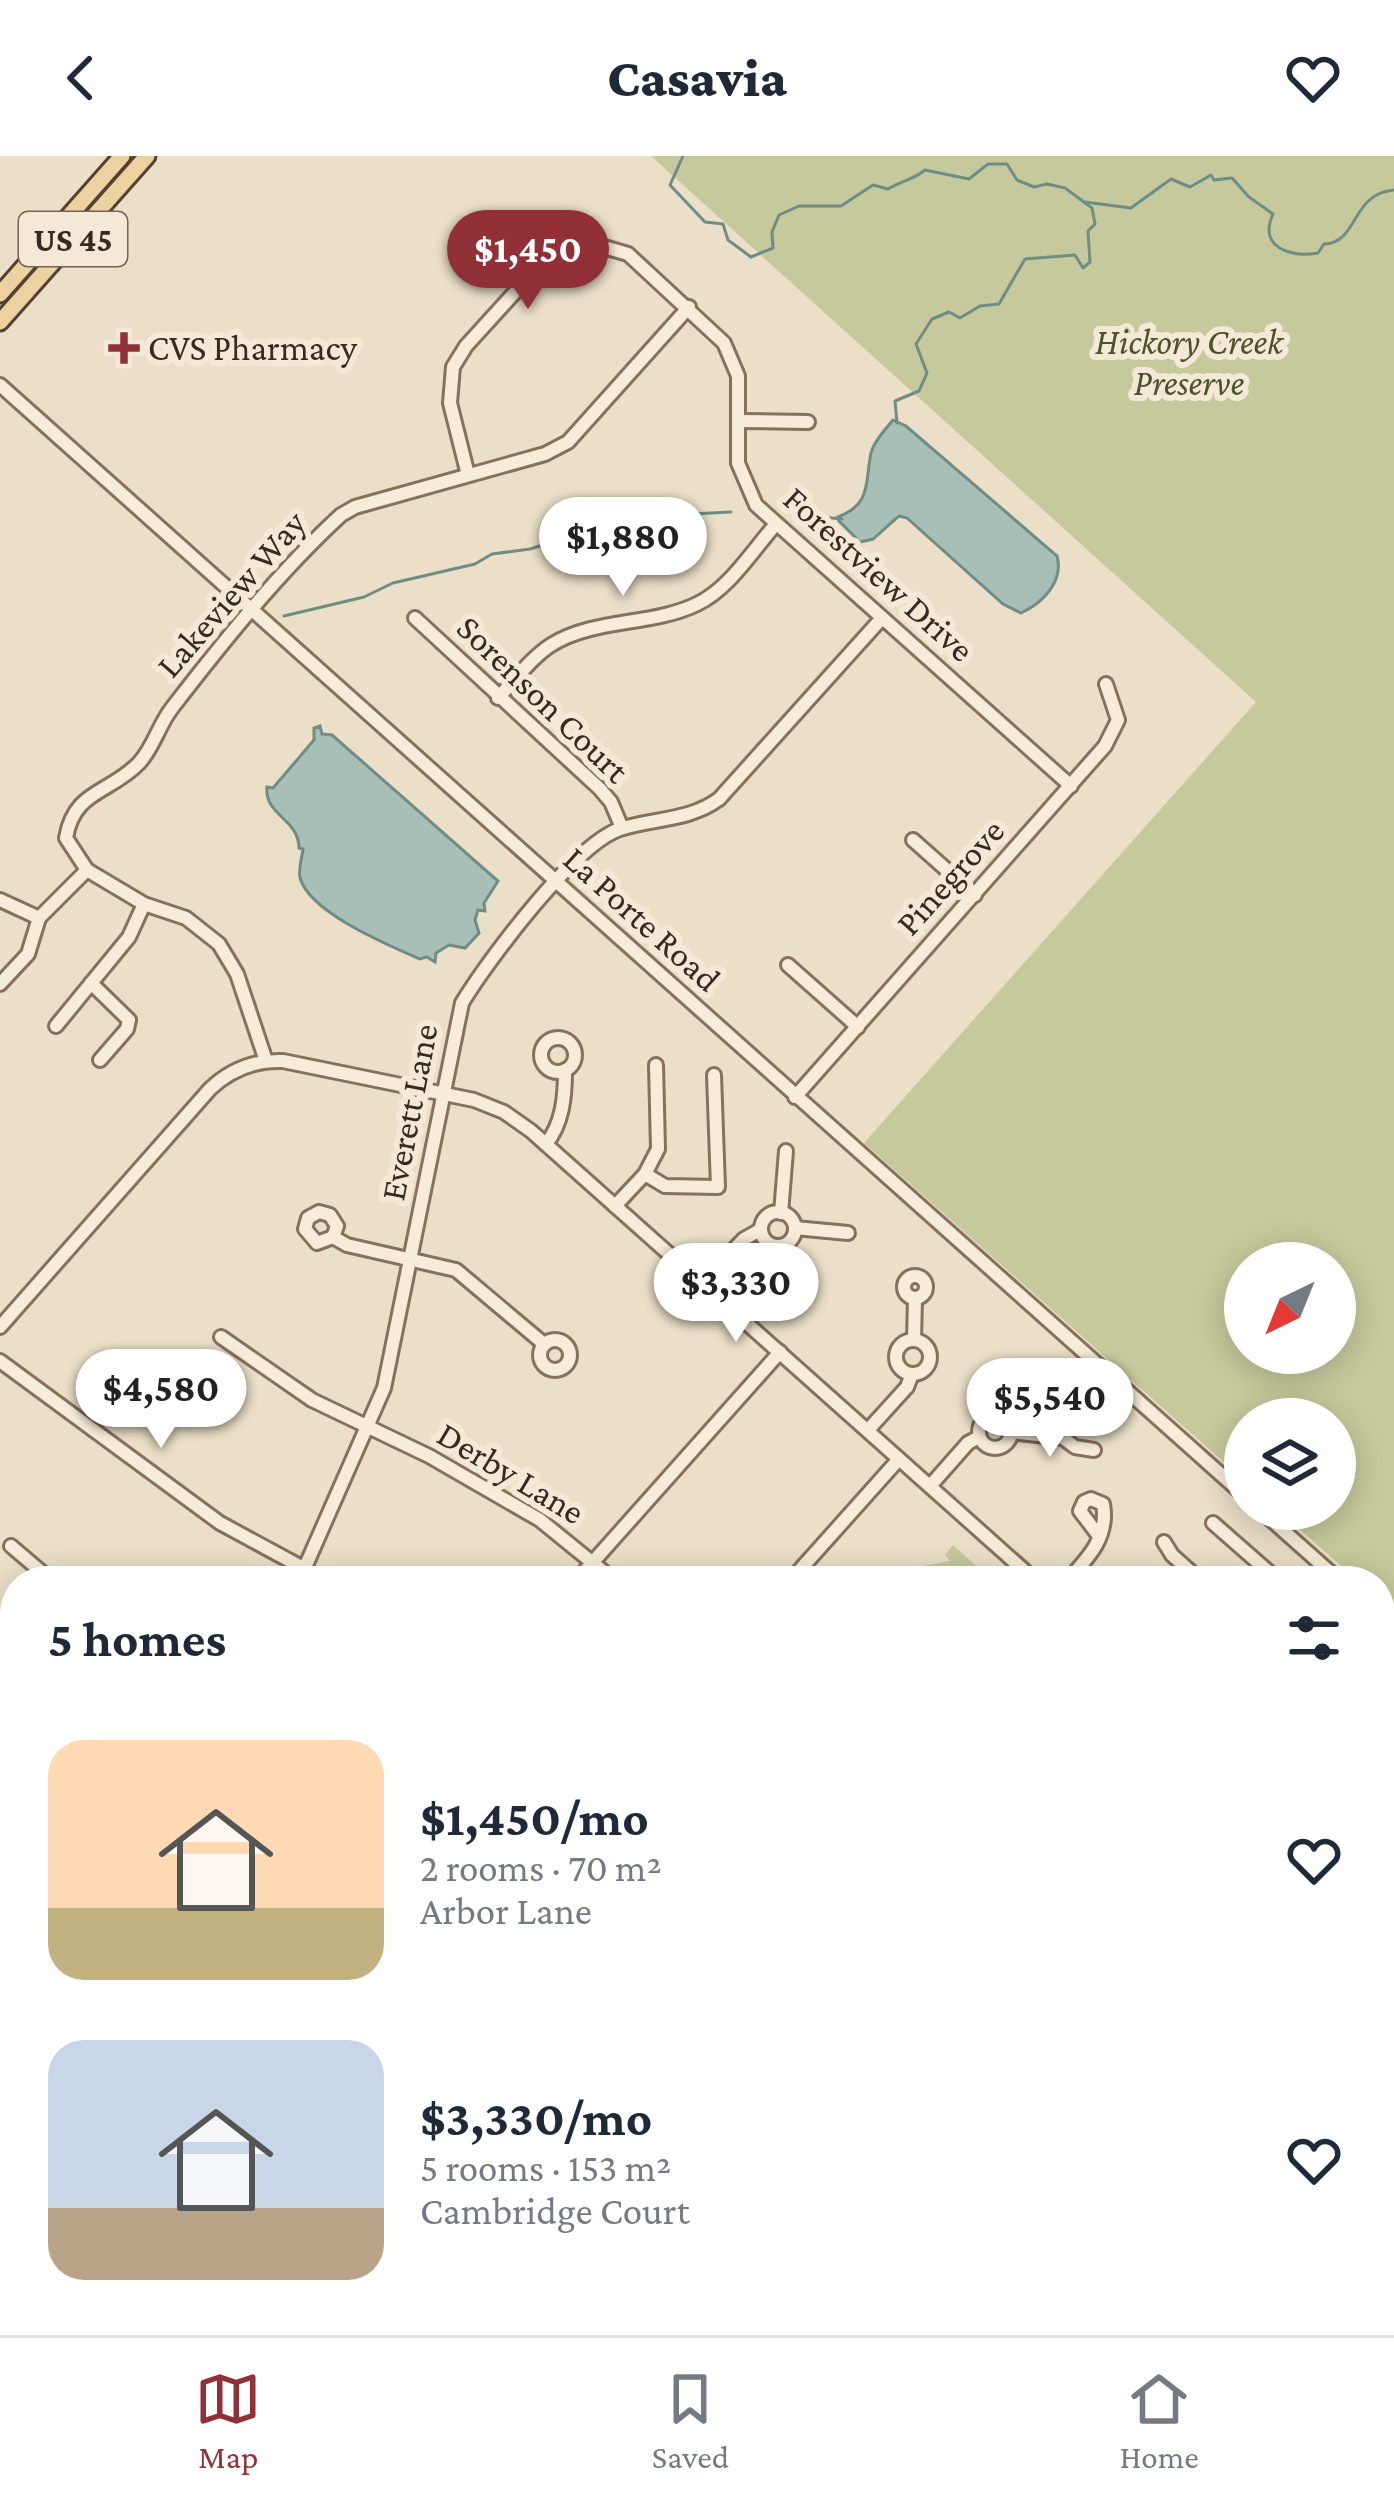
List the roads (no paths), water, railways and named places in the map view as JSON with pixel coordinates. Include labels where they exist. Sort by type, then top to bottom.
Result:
[{"type":"main road","name":"US 45","points":[[0,294],[122,156]]},
{"type":"main road","name":"US 45","points":[[0,322],[147,156]]},
{"type":"street","name":"Forestview Drive","points":[[468,475],[450,403],[453,367],[466,346],[537,268],[556,258],[604,247],[628,254],[718,335],[734,363],[738,463],[756,506],[1071,785]]},
{"type":"street","name":"Lakeview Way","points":[[86,870],[66,838],[69,819],[81,802],[137,764],[152,747],[167,713],[341,515],[355,507],[545,454],[568,442],[689,307]]},
{"type":"street","name":"La Porte Road","points":[[0,385],[1224,1477]]},
{"type":"street","points":[[738,421],[808,422]]},
{"type":"street","points":[[498,698],[536,658],[562,639],[703,601],[776,524]]},
{"type":"street","name":"Sorenson Court","points":[[415,618],[600,789],[622,829]]},
{"type":"street","name":"Everett Lane","points":[[306,1566],[387,1374],[462,1003],[488,960],[595,844],[622,829],[693,814],[719,799],[882,618]]},
{"type":"street","name":"Pinegrove","points":[[795,1097],[1071,785],[1114,730],[1118,720],[1106,684]]},
{"type":"street","points":[[913,840],[975,895]]},
{"type":"street","points":[[0,984],[28,954],[39,918],[86,870],[144,904],[186,918],[219,944],[237,974],[266,1060]]},
{"type":"street","points":[[0,900],[39,918]]},
{"type":"street","points":[[56,1026],[129,938],[144,904]]},
{"type":"street","points":[[788,965],[858,1027]]},
{"type":"street","points":[[91,983],[129,1019],[127,1029],[100,1060]]},
{"type":"street","points":[[0,1327],[211,1089],[235,1070],[266,1060],[443,1093],[504,1112],[546,1144],[1019,1566]]},
{"type":"street","points":[[615,1206],[645,1174],[658,1149],[656,1064]]},
{"type":"street","points":[[546,1144],[557,1126],[566,1070]]},
{"type":"street","points":[[645,1174],[665,1186],[718,1187],[714,1075]]},
{"type":"street","points":[[781,1213],[786,1150]]},
{"type":"street","points":[[702,1282],[744,1239],[760,1230],[765,1217],[781,1213],[790,1217],[795,1228],[790,1242],[778,1247],[765,1242],[760,1230]]},
{"type":"street","points":[[795,1228],[848,1232]]},
{"type":"street","points":[[333,1237],[347,1245],[456,1270],[544,1344]]},
{"type":"street","points":[[914,1340],[915,1298]]},
{"type":"street","name":"Derby Lane","points":[[221,1337],[298,1392],[518,1506],[598,1566]]},
{"type":"street","points":[[914,1340],[925,1346],[929,1358],[924,1370],[912,1374],[900,1368],[896,1356],[901,1344],[914,1340]]},
{"type":"street","points":[[589,1566],[780,1352]]},
{"type":"street","points":[[0,1361],[220,1523],[288,1566]]},
{"type":"street","points":[[868,1430],[907,1387],[912,1374]]},
{"type":"street","points":[[980,1437],[994,1448],[1006,1443],[1008,1426],[1045,1377]]},
{"type":"street","points":[[980,1437],[983,1420],[995,1416],[1008,1426],[1094,1450]]},
{"type":"street","points":[[930,1486],[968,1443],[980,1437]]},
{"type":"street","points":[[803,1566],[898,1459]]},
{"type":"street","points":[[1214,1522],[1262,1566]]},
{"type":"street","points":[[1282,1530],[1320,1566]]},
{"type":"street","points":[[1081,1566],[1098,1548],[1099,1536]]},
{"type":"street","points":[[1164,1542],[1184,1566]]},
{"type":"street","points":[[11,1546],[34,1566]]},
{"type":"water","points":[[893,420],[906,426],[1057,556],[1054,582],[1037,603],[1021,613],[1003,604],[907,518],[899,516],[873,539],[860,542],[839,521],[862,499],[872,449]]},
{"type":"water","points":[[320,726],[322,734],[332,735],[498,881],[484,903],[485,911],[478,910],[479,933],[465,948],[449,945],[436,953],[435,962],[420,959],[352,927],[307,891],[300,875],[303,849],[294,830],[271,804],[267,787],[273,788],[314,740],[314,728]]},
{"type":"waterway","points":[[683,156],[670,185],[705,222],[723,224],[728,240],[751,257],[773,248],[772,232],[779,215],[799,206],[841,206],[873,185],[888,189],[925,170],[969,179],[988,164],[1007,164],[1017,180],[1034,187],[1065,188],[1092,208],[1090,262],[1083,268],[1075,255],[1025,259],[999,304],[980,306],[960,318],[949,312],[932,319],[916,344],[927,373],[919,391],[895,401],[897,423]]},
{"type":"waterway","points":[[1085,202],[1131,208],[1171,179],[1190,187],[1211,175],[1214,180],[1232,178],[1273,214],[1269,225],[1273,242],[1288,252],[1307,254],[1318,253],[1324,244],[1344,236],[1369,200],[1394,190]]},
{"type":"waterway","points":[[284,616],[600,527],[652,516],[731,512]]},
{"type":"waterway","points":[[802,515],[842,519]]},
{"type":"place","name":"CVS Pharmacy","points":[[124,348]]},
{"type":"park label","name":"Hickory Creek Preserve","points":[[1189,362]]}]
